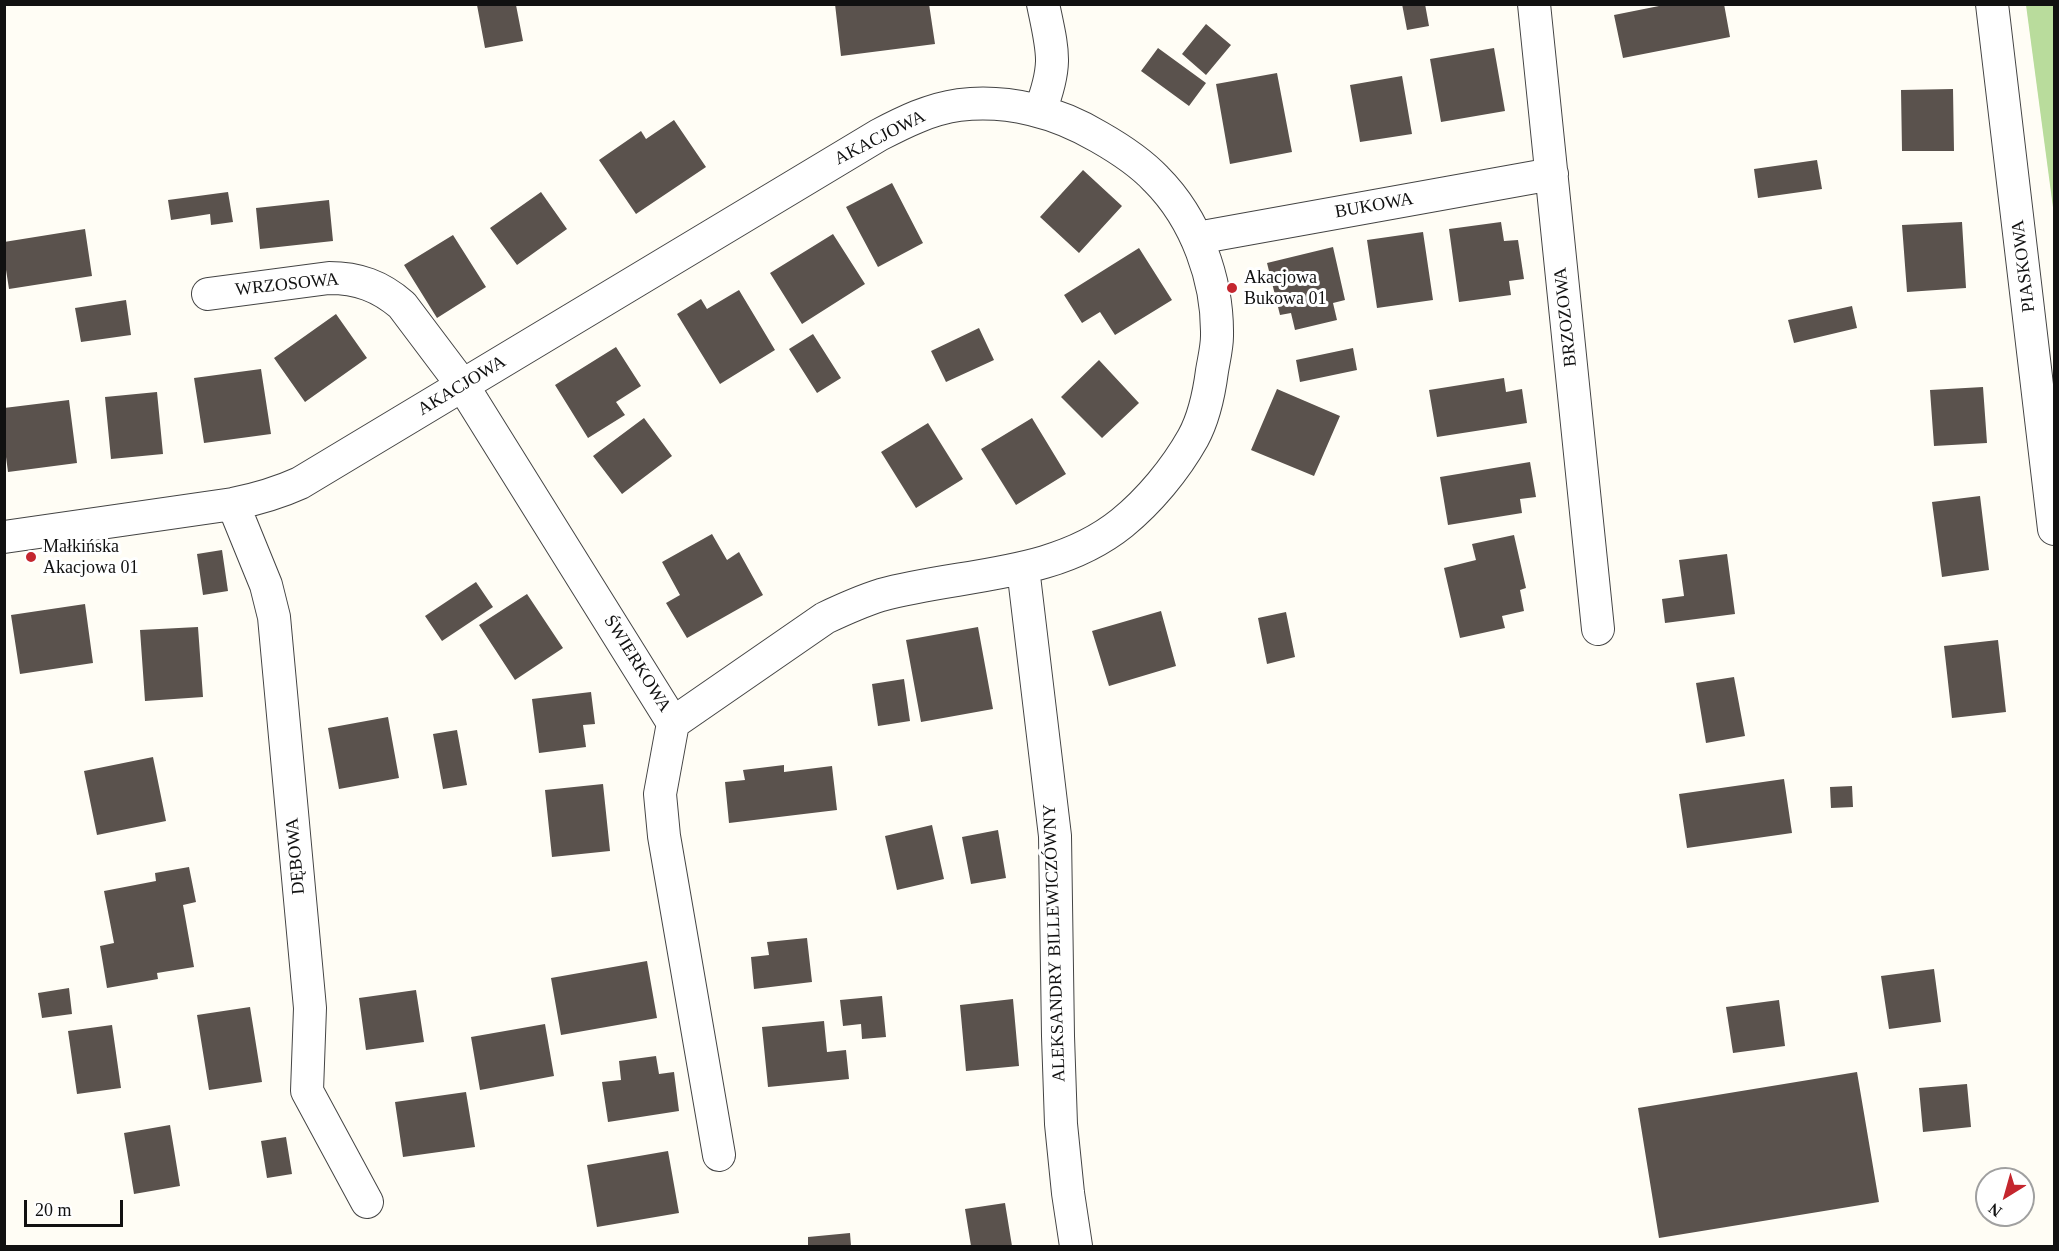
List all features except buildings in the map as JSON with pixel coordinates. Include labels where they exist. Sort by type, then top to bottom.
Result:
[{"type":"street","points":[[1040,111],[1053,72],[1054,54],[1043,4]]},
{"type":"street","name":"BRZOZOWA","points":[[1534,4],[1598,629]]},
{"type":"street","name":"PIASKOWA","points":[[1992,4],[2055,529]]},
{"type":"street","name":"AKACJOWA","points":[[4,537],[233,504],[256,499],[300,483],[879,135],[910,119],[958,105],[1016,106],[1063,118],[1088,130],[1131,157],[1156,179],[1178,204],[1197,238],[1212,289],[1217,336],[1206,402],[1193,438],[1146,501],[1106,535],[1056,558],[1023,568],[882,595],[825,618],[674,723]]},
{"type":"street","name":"BUKOWA","points":[[1197,238],[1552,174]]},
{"type":"street","name":"WRZOSOWA","points":[[208,294],[329,278],[346,278],[375,286],[390,294],[413,317],[463,386]]},
{"type":"street","name":"ŚWIERKOWA","points":[[463,386],[674,723],[660,794],[664,836],[719,1155]]},
{"type":"street","name":"DĘBOWA","points":[[233,504],[266,585],[274,617],[310,1008],[307,1091],[367,1202]]},
{"type":"street","name":"ALEKSANDRY BILLEWICZÓWNY","points":[[1023,568],[1055,836],[1061,1124],[1076,1246]]},
{"type":"green space","points":[[2026,5],[2054,5],[2054,215]]},
{"type":"place","name":"Akacjowa Bukowa 01","points":[[1232,288]]},
{"type":"place","name":"Małkińska Akacjowa 01","points":[[31,557]]}]
